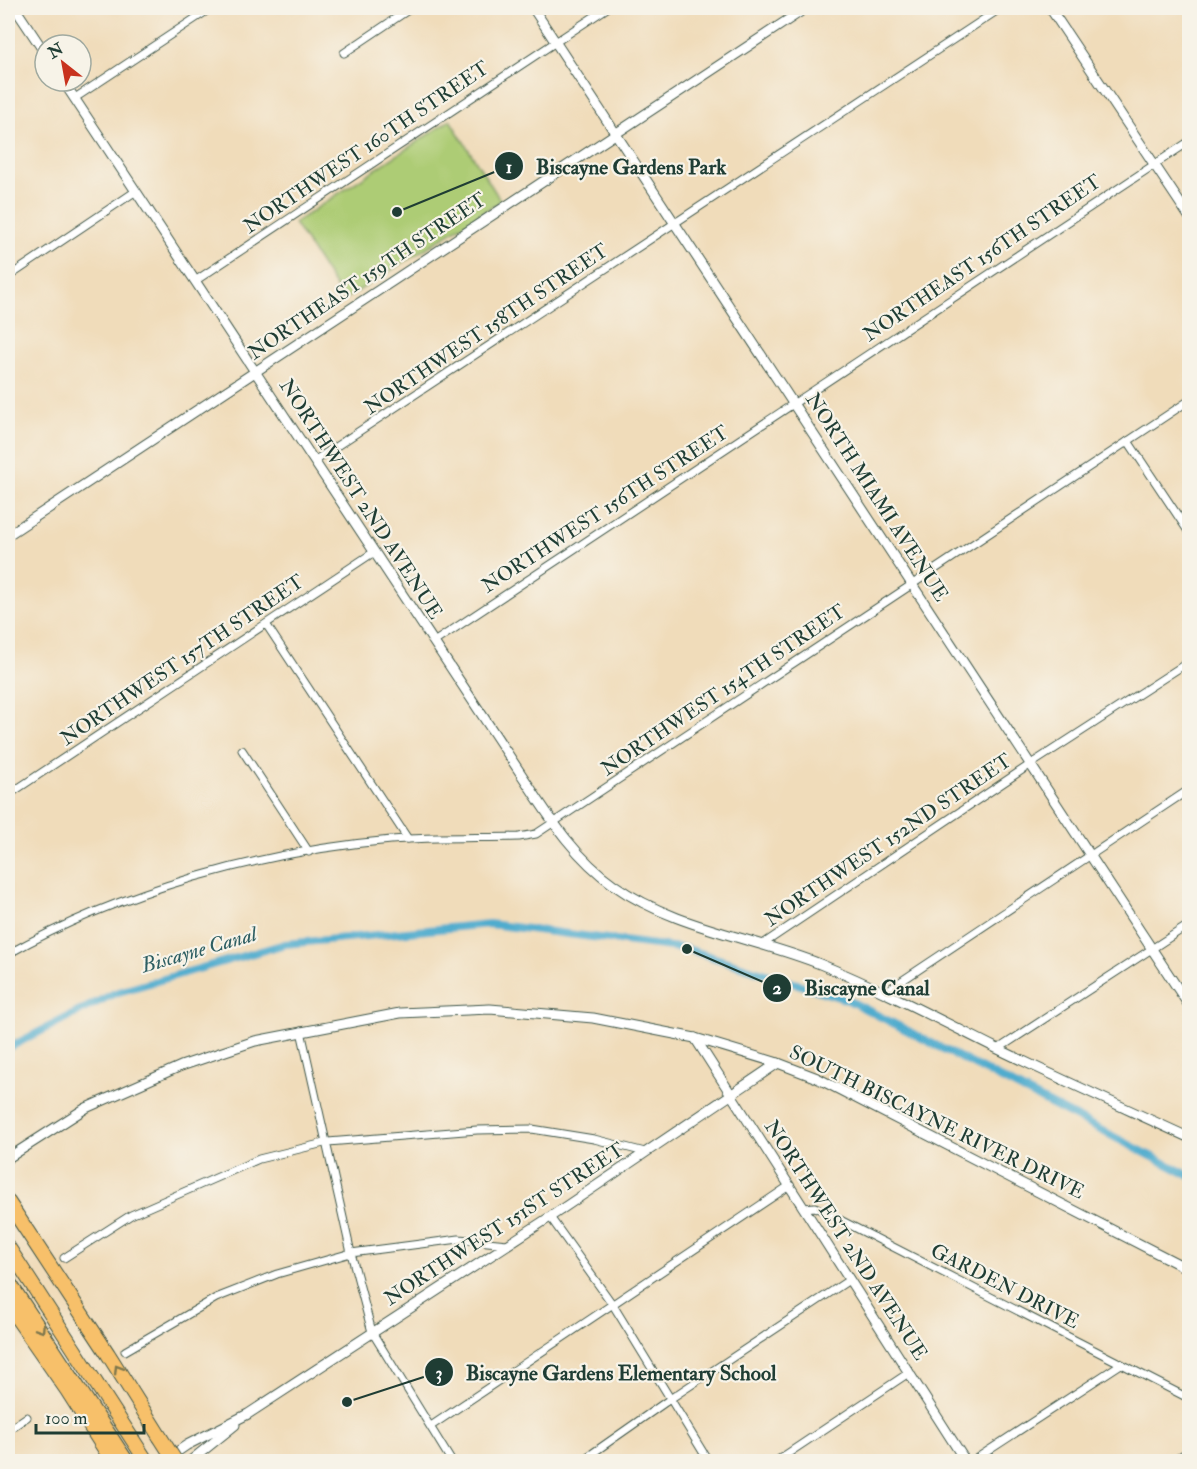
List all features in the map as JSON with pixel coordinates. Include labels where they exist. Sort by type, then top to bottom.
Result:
[{"type":"highway","points":[[8,1202],[176,1461]]},
{"type":"highway","points":[[8,1247],[133,1458]]},
{"type":"highway","points":[[8,1253],[133,1458]]},
{"type":"highway","points":[[8,1281],[133,1458]]},
{"type":"highway","points":[[8,1305],[67,1390],[133,1458]]},
{"type":"street","points":[[15,8],[33,35]]},
{"type":"street","points":[[75,98],[212,8]]},
{"type":"street","points":[[344,53],[411,8]]},
{"type":"street","name":"NORTH MIAMI AVENUE","points":[[533,8],[1190,1007]]},
{"type":"street","name":"NORTHWEST 160TH STREET","points":[[195,281],[607,8]]},
{"type":"street","name":"NORTHEAST 159TH STREET","points":[[8,535],[806,8]]},
{"type":"street","name":"NORTHWEST 158TH STREET","points":[[314,461],[1001,8]]},
{"type":"street","points":[[1050,8],[1190,218]]},
{"type":"street","name":"NORTHWEST 2ND AVENUE","points":[[71,93],[553,823],[577,853],[607,880],[635,899],[656,909],[818,963],[885,992],[998,1049],[1190,1138]]},
{"type":"street","name":"NORTHEAST 156TH STREET","points":[[794,403],[1190,141]]},
{"type":"street","points":[[8,277],[136,191]]},
{"type":"street","name":"NORTHWEST 154TH STREET","points":[[8,954],[67,926],[160,889],[227,869],[358,844],[408,839],[524,837],[536,834],[1190,400]]},
{"type":"street","name":"NORTHWEST 156TH STREET","points":[[434,642],[794,403]]},
{"type":"street","points":[[1128,441],[1190,534]]},
{"type":"street","name":"NORTHWEST 157TH STREET","points":[[8,795],[374,552]]},
{"type":"street","points":[[266,624],[408,839]]},
{"type":"street","name":"NORTHWEST 152ND STREET","points":[[763,944],[1031,764],[1190,661]]},
{"type":"street","points":[[242,750],[309,852]]},
{"type":"street","points":[[885,992],[1190,789]]},
{"type":"street","points":[[998,1049],[1190,924]]},
{"type":"street","name":"SOUTH BISCAYNE RIVER DRIVE","points":[[8,1158],[86,1108],[181,1066],[255,1041],[400,1013],[490,1009],[593,1018],[695,1038],[778,1063],[817,1078],[1190,1270]]},
{"type":"street","points":[[301,1031],[328,1142],[351,1253],[372,1332],[452,1461]]},
{"type":"street","name":"NORTHWEST 2ND AVENUE","points":[[695,1038],[966,1461]]},
{"type":"street","name":"NORTHWEST 151ST STREET","points":[[192,1460],[248,1414],[550,1217],[778,1063]]},
{"type":"street","points":[[64,1258],[131,1215],[260,1159],[328,1142],[477,1130],[532,1129],[594,1138],[645,1152]]},
{"type":"street","points":[[431,1426],[789,1186]]},
{"type":"street","name":"GARDEN DRIVE","points":[[804,1208],[815,1207],[1190,1399]]},
{"type":"street","points":[[550,1217],[613,1305],[710,1461]]},
{"type":"street","points":[[125,1351],[216,1298],[277,1274],[351,1253],[459,1239],[507,1244]]},
{"type":"street","points":[[580,1461],[849,1280]]},
{"type":"street","points":[[971,1461],[1121,1364]]},
{"type":"street","points":[[775,1461],[910,1372]]},
{"type":"street","name":"NORTHWEST 151ST STREET","points":[[162,1461],[187,1445],[248,1414]]},
{"type":"street","points":[[8,1430],[27,1417]]},
{"type":"street","points":[[187,1445],[192,1460]]},
{"type":"street","points":[[1172,1461],[1190,1450]]},
{"type":"green space","points":[[450,120],[501,201],[344,300],[294,223]]},
{"type":"waterway","name":"Biscayne Canal","points":[[8,1048],[115,993],[285,944],[489,924],[687,949],[848,1000],[1190,1176]]},
{"type":"place","name":"Biscayne Gardens Park","points":[[397,212]]},
{"type":"place","name":"Biscayne Canal","points":[[687,949]]},
{"type":"place","name":"Biscayne Gardens Elementary School","points":[[347,1402]]}]
